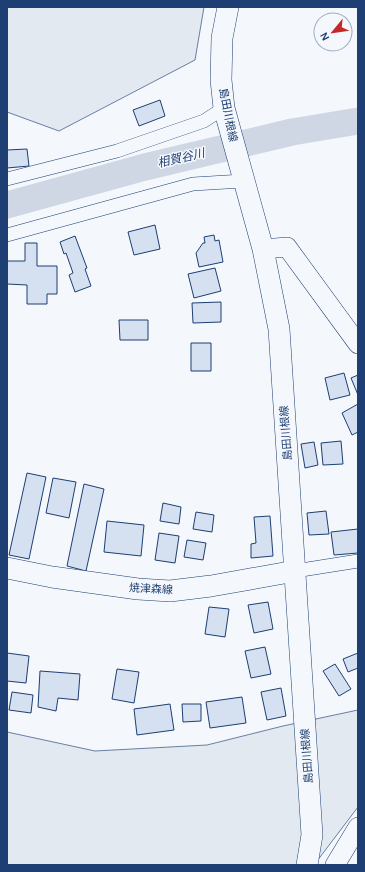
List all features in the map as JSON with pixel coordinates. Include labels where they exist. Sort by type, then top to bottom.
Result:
[{"type":"main road","name":"島田川根線","points":[[228,7],[222,38],[221,80],[225,112],[263,249],[279,329],[312,835],[307,865]]},
{"type":"main road","name":"焼津森線","points":[[7,568],[52,577],[138,589],[170,591],[212,586],[295,571]]},
{"type":"street","points":[[7,179],[124,148],[204,121],[225,112]]},
{"type":"street","points":[[7,235],[241,172]]},
{"type":"street","points":[[263,249],[287,247],[358,344]]},
{"type":"street","points":[[295,571],[358,561]]},
{"type":"street","points":[[335,865],[354,834]]},
{"type":"shaded area","points":[[7,7],[204,7],[195,60],[59,131],[7,112]]},
{"type":"shaded area","points":[[358,710],[358,807],[314,865],[7,865],[7,732],[95,751],[207,745],[283,726]]},
{"type":"building","points":[[160,100],[165,116],[139,126],[133,110]]},
{"type":"building","points":[[27,149],[29,166],[7,168],[7,150]]},
{"type":"building","points":[[155,225],[160,249],[134,255],[128,232]]},
{"type":"building","points":[[214,235],[215,241],[219,240],[223,262],[199,267],[196,253],[203,243],[205,243],[204,237]]},
{"type":"building","points":[[75,236],[87,268],[85,269],[91,286],[75,292],[69,275],[73,273],[66,253],[64,254],[60,242]]},
{"type":"building","points":[[25,243],[37,243],[37,266],[57,266],[57,294],[47,294],[47,304],[27,304],[27,285],[7,284],[7,261],[25,261]]},
{"type":"building","points":[[215,268],[221,291],[194,298],[188,274]]},
{"type":"building","points":[[221,302],[221,322],[193,323],[192,303]]},
{"type":"building","points":[[119,320],[148,320],[148,340],[120,340]]},
{"type":"building","points":[[191,343],[211,343],[211,371],[191,371]]},
{"type":"building","points":[[344,373],[350,395],[330,400],[325,378]]},
{"type":"building","points":[[358,375],[358,395],[351,378]]},
{"type":"building","points":[[358,404],[358,432],[352,435],[342,413]]},
{"type":"building","points":[[341,441],[343,464],[323,465],[321,443]]},
{"type":"building","points":[[314,442],[318,465],[305,468],[301,444]]},
{"type":"building","points":[[27,473],[46,477],[29,559],[9,555]]},
{"type":"building","points":[[53,478],[76,482],[69,518],[46,513]]},
{"type":"building","points":[[84,484],[104,489],[86,571],[67,566]]},
{"type":"building","points":[[163,503],[181,507],[179,524],[160,521]]},
{"type":"building","points":[[326,511],[329,534],[309,535],[307,513]]},
{"type":"building","points":[[196,512],[214,515],[212,532],[193,529]]},
{"type":"building","points":[[270,516],[273,556],[251,558],[251,544],[256,543],[254,517]]},
{"type":"building","points":[[107,521],[144,525],[141,556],[104,552]]},
{"type":"building","points":[[358,529],[358,553],[334,555],[331,532]]},
{"type":"building","points":[[159,533],[179,536],[175,563],[155,560]]},
{"type":"building","points":[[187,540],[206,543],[203,560],[184,557]]},
{"type":"building","points":[[268,602],[273,629],[254,633],[248,605]]},
{"type":"building","points":[[209,607],[229,609],[225,637],[205,634]]},
{"type":"building","points":[[265,647],[271,674],[251,678],[245,651]]},
{"type":"building","points":[[7,653],[29,656],[26,683],[7,681]]},
{"type":"building","points":[[358,653],[358,668],[348,672],[343,659]]},
{"type":"building","points":[[335,664],[351,689],[339,696],[323,671]]},
{"type":"building","points":[[117,669],[139,672],[134,703],[112,699]]},
{"type":"building","points":[[40,671],[80,674],[78,700],[58,698],[56,711],[38,707]]},
{"type":"building","points":[[281,688],[286,716],[267,720],[261,692]]},
{"type":"building","points":[[12,692],[33,695],[31,713],[9,710]]},
{"type":"building","points":[[242,697],[246,723],[210,728],[206,702]]},
{"type":"building","points":[[170,704],[174,730],[137,735],[134,709]]},
{"type":"building","points":[[182,704],[201,704],[201,721],[183,722]]},
{"type":"waterway","name":"相賀谷川","points":[[7,205],[145,167],[292,132],[358,121]]}]
